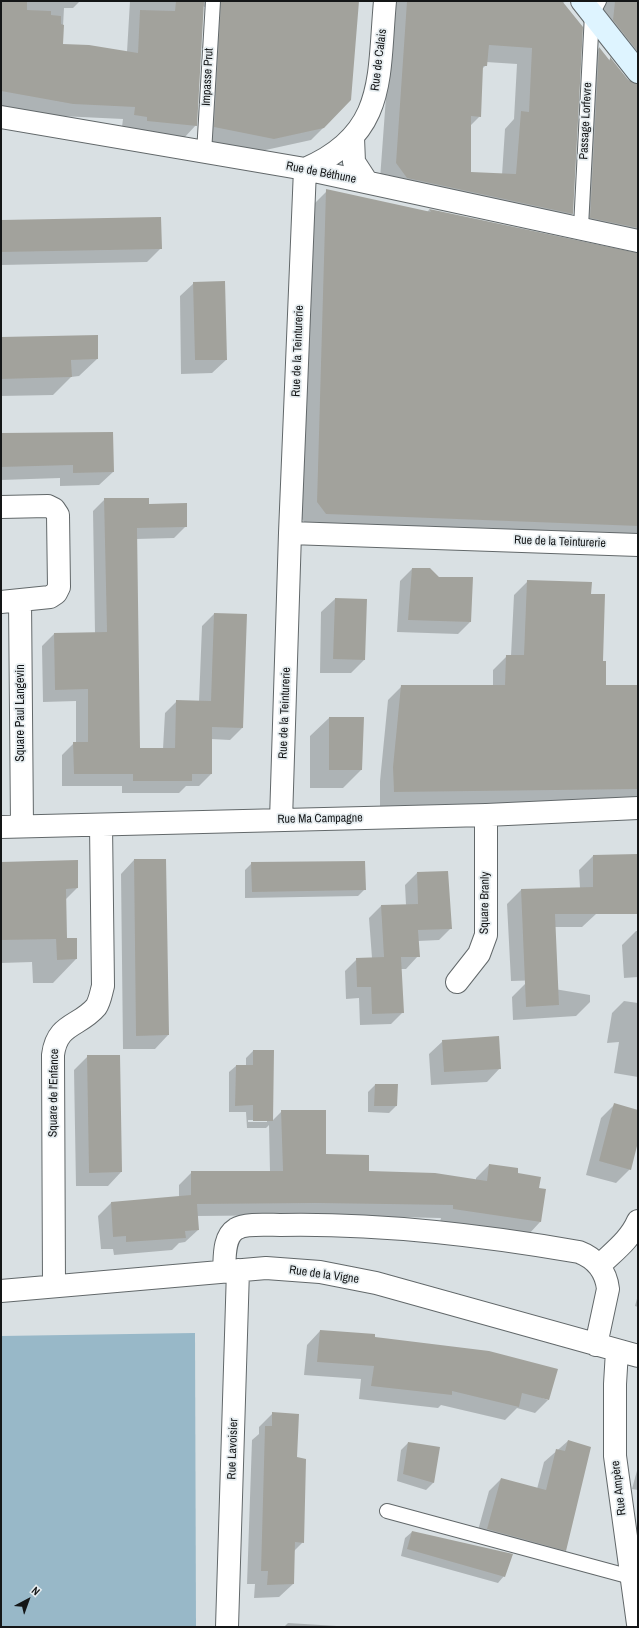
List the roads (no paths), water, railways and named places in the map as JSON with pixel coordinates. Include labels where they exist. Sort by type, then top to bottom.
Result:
[{"type":"street","name":"Rue de Calais","points":[[305,169],[323,162],[338,151],[353,138],[365,122],[373,102],[378,78],[385,1]]},
{"type":"street","points":[[591,5],[638,72]]},
{"type":"street","name":"Rue de Béthune","points":[[1,117],[204,153],[305,169],[581,227],[638,241]]},
{"type":"street","points":[[353,138],[354,162],[367,182]]},
{"type":"street","name":"Rue de la Teinturerie","points":[[281,820],[290,533],[305,169]]},
{"type":"street","name":"Square Paul Langevin","points":[[1,507],[48,506],[54,508],[58,515],[59,587],[56,593],[50,597],[10,601],[11,826]]},
{"type":"street","name":"Rue de la Teinturerie","points":[[290,533],[638,545]]},
{"type":"street","name":"Rue Ma Campagne","points":[[11,826],[486,815],[638,808]]},
{"type":"street","name":"Square Branly","points":[[457,982],[479,954],[486,935],[486,815]]},
{"type":"street","name":"Square de l'Enfance","points":[[54,1285],[54,1044],[60,1034],[96,1006],[103,986],[102,825]]},
{"type":"street","points":[[596,1345],[608,1289],[607,1280],[599,1266],[626,1241],[634,1231],[638,1222]]},
{"type":"street","name":"Rue Lavoisier","points":[[227,1627],[231,1271],[226,1243],[234,1230],[240,1227],[300,1225],[348,1226],[523,1242],[579,1252],[587,1255],[599,1266]]},
{"type":"street","name":"Rue de la Vigne","points":[[1,1290],[231,1271],[288,1269],[348,1277],[628,1353]]},
{"type":"street","name":"Rue Ampère","points":[[628,1353],[615,1384],[615,1456],[638,1624]]},
{"type":"lane","name":"Impasse Prut","points":[[204,153],[213,1]]},
{"type":"lane","name":"Passage Lorfevre","points":[[581,227],[591,5]]},
{"type":"lane","points":[[387,1511],[631,1577]]}]
